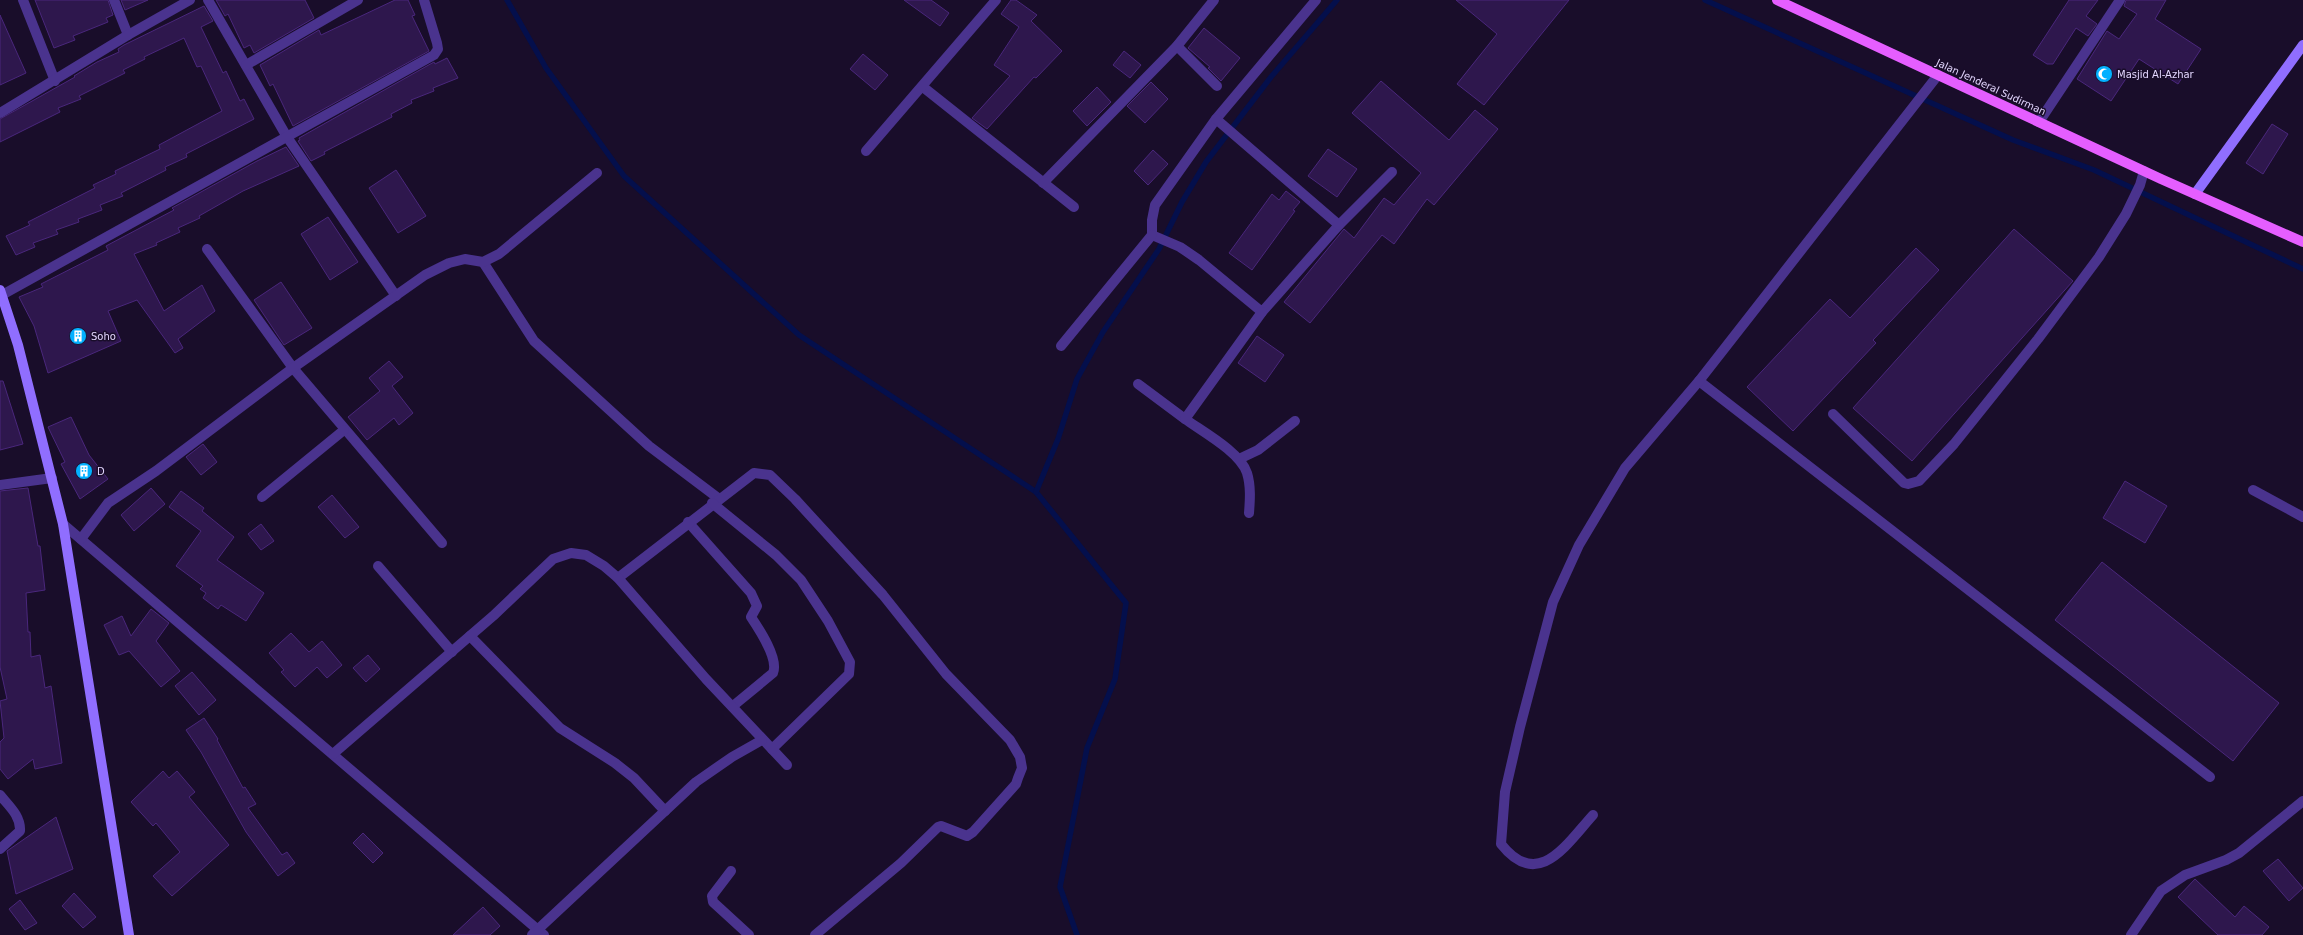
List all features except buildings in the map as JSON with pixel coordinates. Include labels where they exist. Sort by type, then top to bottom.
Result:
[{"type":"main road","name":"Jalan Jenderal Sudirman","points":[[1777,0],[1935,78],[2039,122],[2303,242]]},
{"type":"street","points":[[23,0],[55,81]]},
{"type":"street","points":[[114,0],[128,35]]},
{"type":"street","points":[[0,113],[55,81],[128,35],[190,0]]},
{"type":"street","points":[[208,0],[287,137],[396,296]]},
{"type":"street","points":[[246,65],[358,0]]},
{"type":"street","points":[[129,935],[63,524],[18,345],[1,292],[287,137],[434,55],[438,49],[437,43],[424,0]]},
{"type":"street","points":[[866,151],[996,0]]},
{"type":"street","points":[[1043,183],[1177,46],[1214,0]]},
{"type":"street","points":[[1061,346],[1157,237],[1155,205],[1216,119],[1316,0]]},
{"type":"street","points":[[2039,122],[2120,0]]},
{"type":"street","points":[[2195,194],[2303,45]]},
{"type":"street","points":[[1177,46],[1217,86]]},
{"type":"street","points":[[1593,815],[1560,852],[1540,865],[1524,865],[1508,854],[1501,844],[1505,792],[1553,602],[1579,545],[1625,468],[1699,381],[1935,78]]},
{"type":"street","points":[[922,86],[1074,207]]},
{"type":"street","points":[[1216,119],[1339,225]]},
{"type":"street","points":[[1833,414],[1904,483],[1908,484],[1919,481],[1954,444],[2038,339],[2099,257],[2126,214],[2140,185],[2144,171]]},
{"type":"street","points":[[1185,419],[1262,312],[1339,225],[1392,172]]},
{"type":"street","points":[[80,539],[108,503],[156,471],[293,368],[425,275],[449,263],[465,259],[483,262],[500,254],[597,173]]},
{"type":"street","points":[[1157,237],[1180,247],[1199,260],[1262,312]]},
{"type":"street","points":[[207,248],[293,368],[344,430],[442,543]]},
{"type":"street","points":[[483,262],[534,341],[648,446],[715,501],[776,555],[801,580],[828,621],[850,662],[849,674],[772,749]]},
{"type":"street","points":[[1699,381],[2210,777]]},
{"type":"street","points":[[1138,384],[1239,459],[1247,472],[1250,488],[1249,513]]},
{"type":"street","points":[[1239,459],[1258,450],[1295,421]]},
{"type":"street","points":[[262,497],[344,430]]},
{"type":"street","points":[[618,578],[715,501],[754,473],[770,475],[795,499],[883,596],[946,674],[1010,740],[1020,757],[1022,768],[1016,784],[973,832],[967,836],[941,826],[938,827],[901,862],[815,935]]},
{"type":"street","points":[[0,485],[52,478]]},
{"type":"street","points":[[2253,490],[2303,517]]},
{"type":"street","points":[[688,522],[752,593],[757,606],[751,617],[768,643],[774,669],[772,673],[732,706]]},
{"type":"street","points":[[63,524],[333,754],[538,933],[696,782],[732,757],[762,740]]},
{"type":"street","points":[[333,754],[452,652],[553,559],[571,553],[586,555],[604,566],[618,578],[706,679],[787,765]]},
{"type":"street","points":[[378,566],[452,652]]},
{"type":"street","points":[[470,636],[560,728],[615,763],[634,778],[665,812]]},
{"type":"street","points":[[0,795],[18,818],[20,831],[0,849]]},
{"type":"street","points":[[2131,935],[2161,892],[2185,874],[2226,860],[2239,853],[2301,806]]},
{"type":"street","points":[[731,871],[712,896],[713,902],[749,935]]},
{"type":"waterway","points":[[507,0],[546,68],[624,176],[799,335],[1036,492],[1126,603],[1115,679],[1087,748],[1060,887],[1077,935]]},
{"type":"waterway","points":[[1036,492],[1058,439],[1077,379],[1103,332],[1159,249],[1182,202],[1206,162],[1271,77],[1337,0]]},
{"type":"waterway","points":[[1705,0],[2013,140],[2094,170],[2303,269]]},
{"type":"place","name":"Masjid Al-Azhar","points":[[2104,74]]},
{"type":"place","name":"Soho","points":[[78,336]]},
{"type":"place","name":"D","points":[[84,471]]}]
